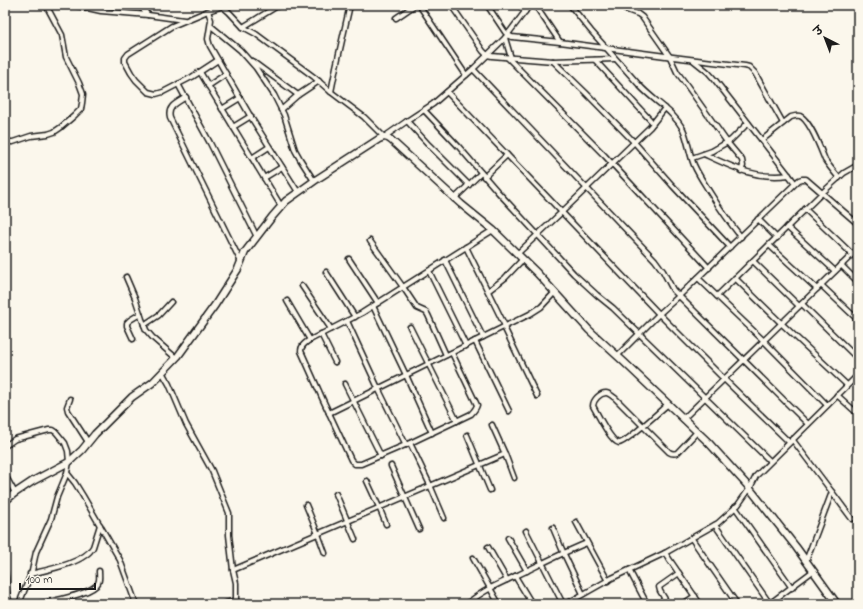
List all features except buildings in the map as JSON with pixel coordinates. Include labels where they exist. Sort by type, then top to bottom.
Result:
[{"type":"street","points":[[5,142],[13,142],[31,136],[54,132],[70,120],[81,109],[83,94],[80,83],[66,57],[62,35],[46,5]]},
{"type":"street","points":[[76,5],[101,11],[146,13],[185,20]]},
{"type":"street","points":[[139,5],[146,13]]},
{"type":"street","points":[[146,13],[151,5]]},
{"type":"street","points":[[218,60],[200,72],[163,92],[156,94],[148,92],[136,80],[130,73],[125,62],[125,58],[128,54],[160,33],[185,20],[223,5],[243,26],[280,51],[319,81],[364,118],[384,137],[388,138],[403,150],[454,199],[493,230],[518,254],[589,330],[708,442],[750,488],[837,604]]},
{"type":"street","points":[[243,26],[279,5]]},
{"type":"street","points":[[331,92],[350,5]]},
{"type":"street","points":[[396,18],[414,5]]},
{"type":"street","points":[[419,5],[466,75]]},
{"type":"street","points":[[451,5],[487,55],[553,61],[615,59]]},
{"type":"street","points":[[487,5],[505,32],[507,37],[509,58],[612,164],[709,268]]},
{"type":"street","points":[[520,5],[525,12]]},
{"type":"street","points":[[5,501],[33,481],[69,462],[132,397],[152,383],[176,358],[215,306],[238,269],[245,252],[272,216],[286,201],[314,181],[433,104],[507,37],[530,5]]},
{"type":"street","points":[[535,5],[560,42]]},
{"type":"street","points":[[570,5],[615,59],[646,92],[672,115],[683,129],[698,174],[728,222],[741,237]]},
{"type":"street","points":[[619,5],[642,17],[670,57],[680,76],[743,163],[741,170]]},
{"type":"street","points":[[208,11],[211,20],[208,43],[298,192]]},
{"type":"street","points":[[211,26],[248,57],[298,95]]},
{"type":"street","points":[[507,37],[560,42],[749,67],[755,73],[783,123]]},
{"type":"street","points":[[248,57],[274,95],[284,114],[295,150],[314,181]]},
{"type":"street","points":[[595,60],[653,123]]},
{"type":"street","points":[[693,60],[708,72],[715,80],[795,183]]},
{"type":"street","points":[[553,61],[634,142],[730,247]]},
{"type":"street","points":[[473,69],[655,260],[663,271],[670,285],[679,296],[808,424]]},
{"type":"street","points":[[200,72],[281,206]]},
{"type":"street","points":[[208,86],[226,74]]},
{"type":"street","points":[[281,110],[298,95],[319,81]]},
{"type":"street","points":[[178,84],[257,237]]},
{"type":"street","points":[[447,92],[659,314],[724,379],[791,441],[852,519]]},
{"type":"street","points":[[186,97],[170,109],[170,118],[241,262]]},
{"type":"street","points":[[222,109],[240,98]]},
{"type":"street","points":[[518,254],[612,164],[653,123],[665,108]]},
{"type":"street","points":[[424,110],[574,274],[614,308],[770,461]]},
{"type":"street","points":[[233,127],[251,116]]},
{"type":"street","points":[[762,140],[783,123],[796,116],[802,117],[818,143],[826,161],[838,178]]},
{"type":"street","points":[[407,121],[469,185]]},
{"type":"street","points":[[692,158],[704,154],[731,140],[748,123]]},
{"type":"street","points":[[252,158],[270,147]]},
{"type":"street","points":[[704,154],[730,166],[758,175],[778,177],[789,176]]},
{"type":"street","points":[[484,177],[507,155]]},
{"type":"street","points":[[717,296],[838,178],[858,165]]},
{"type":"street","points":[[264,178],[282,167]]},
{"type":"street","points":[[454,199],[481,173]]},
{"type":"street","points":[[618,356],[659,314],[709,268],[795,183],[802,179],[806,179],[858,224]]},
{"type":"street","points":[[805,209],[852,254]]},
{"type":"street","points":[[758,219],[777,238]]},
{"type":"street","points":[[787,227],[835,271]]},
{"type":"street","points":[[452,353],[477,404],[474,411],[457,421],[408,444],[360,464],[355,464],[351,460],[328,413],[301,348],[310,340],[378,303],[493,230]]},
{"type":"street","points":[[370,241],[417,308],[426,312],[446,355]]},
{"type":"street","points":[[769,245],[817,289]]},
{"type":"street","points":[[466,247],[537,396]]},
{"type":"street","points":[[684,419],[858,249]]},
{"type":"street","points":[[349,259],[378,303]]},
{"type":"street","points":[[488,291],[505,278],[523,259]]},
{"type":"street","points":[[445,260],[483,337]]},
{"type":"street","points":[[753,261],[858,359]]},
{"type":"street","points":[[841,266],[858,282]]},
{"type":"street","points":[[429,271],[466,346]]},
{"type":"street","points":[[326,272],[355,316]]},
{"type":"street","points":[[126,277],[144,325],[153,338],[176,358]]},
{"type":"street","points":[[698,278],[764,341],[827,405]]},
{"type":"street","points":[[735,278],[847,385]]},
{"type":"street","points":[[822,285],[858,320]]},
{"type":"street","points":[[302,286],[331,329]]},
{"type":"street","points":[[328,413],[530,314],[545,302],[554,292]]},
{"type":"street","points":[[287,301],[310,340]]},
{"type":"street","points":[[144,325],[159,315],[171,302]]},
{"type":"street","points":[[373,306],[432,433]]},
{"type":"street","points":[[133,339],[127,323],[140,314]]},
{"type":"street","points":[[347,321],[378,388],[430,485],[444,518]]},
{"type":"street","points":[[410,327],[457,421]]},
{"type":"street","points":[[321,334],[335,362]]},
{"type":"street","points":[[475,341],[510,411]]},
{"type":"street","points":[[162,372],[170,384],[186,424],[212,471],[229,513],[229,535],[232,570],[236,583],[236,602],[223,604]]},
{"type":"street","points":[[526,531],[565,604],[608,580],[692,539],[715,525],[738,505],[750,488],[756,476],[770,461],[858,375]]},
{"type":"street","points":[[345,384],[380,456]]},
{"type":"street","points":[[668,404],[643,426],[621,443],[618,443],[612,437],[592,406],[598,397],[604,393],[608,393],[615,398],[643,426],[671,454],[674,454],[680,450],[697,432]]},
{"type":"street","points":[[837,395],[858,414]]},
{"type":"street","points":[[70,398],[67,407],[68,411],[88,442]]},
{"type":"street","points":[[492,425],[514,478]]},
{"type":"street","points":[[5,446],[14,439],[53,430],[65,443],[69,462],[68,473],[57,496],[51,519],[36,552],[32,570],[19,604]]},
{"type":"street","points":[[467,435],[490,490]]},
{"type":"street","points":[[232,570],[504,454]]},
{"type":"street","points":[[391,466],[419,529]]},
{"type":"street","points":[[68,473],[76,483],[120,560],[136,604]]},
{"type":"street","points":[[5,475],[15,493]]},
{"type":"street","points":[[367,481],[386,524]]},
{"type":"street","points":[[806,561],[832,492]]},
{"type":"street","points":[[336,494],[356,539]]},
{"type":"street","points":[[306,505],[325,553]]},
{"type":"street","points":[[735,507],[792,588]]},
{"type":"street","points":[[576,522],[608,580]]},
{"type":"street","points":[[30,574],[57,568],[77,560],[87,554],[93,547],[100,525]]},
{"type":"street","points":[[715,525],[769,604],[813,571]]},
{"type":"street","points":[[553,528],[583,594]]},
{"type":"street","points":[[508,538],[527,571]]},
{"type":"street","points":[[692,539],[737,604]]},
{"type":"street","points":[[467,604],[490,588],[588,543]]},
{"type":"street","points":[[488,547],[507,580]]},
{"type":"street","points":[[665,553],[700,604]]},
{"type":"street","points":[[473,558],[499,604]]},
{"type":"street","points":[[629,570],[647,604]]},
{"type":"street","points":[[36,604],[60,600],[89,590],[98,583],[99,571]]},
{"type":"street","points":[[5,572],[7,595],[11,604]]},
{"type":"street","points":[[668,604],[659,587],[679,573]]},
{"type":"street","points":[[515,576],[532,604]]},
{"type":"street","points":[[684,604],[695,596]]}]
